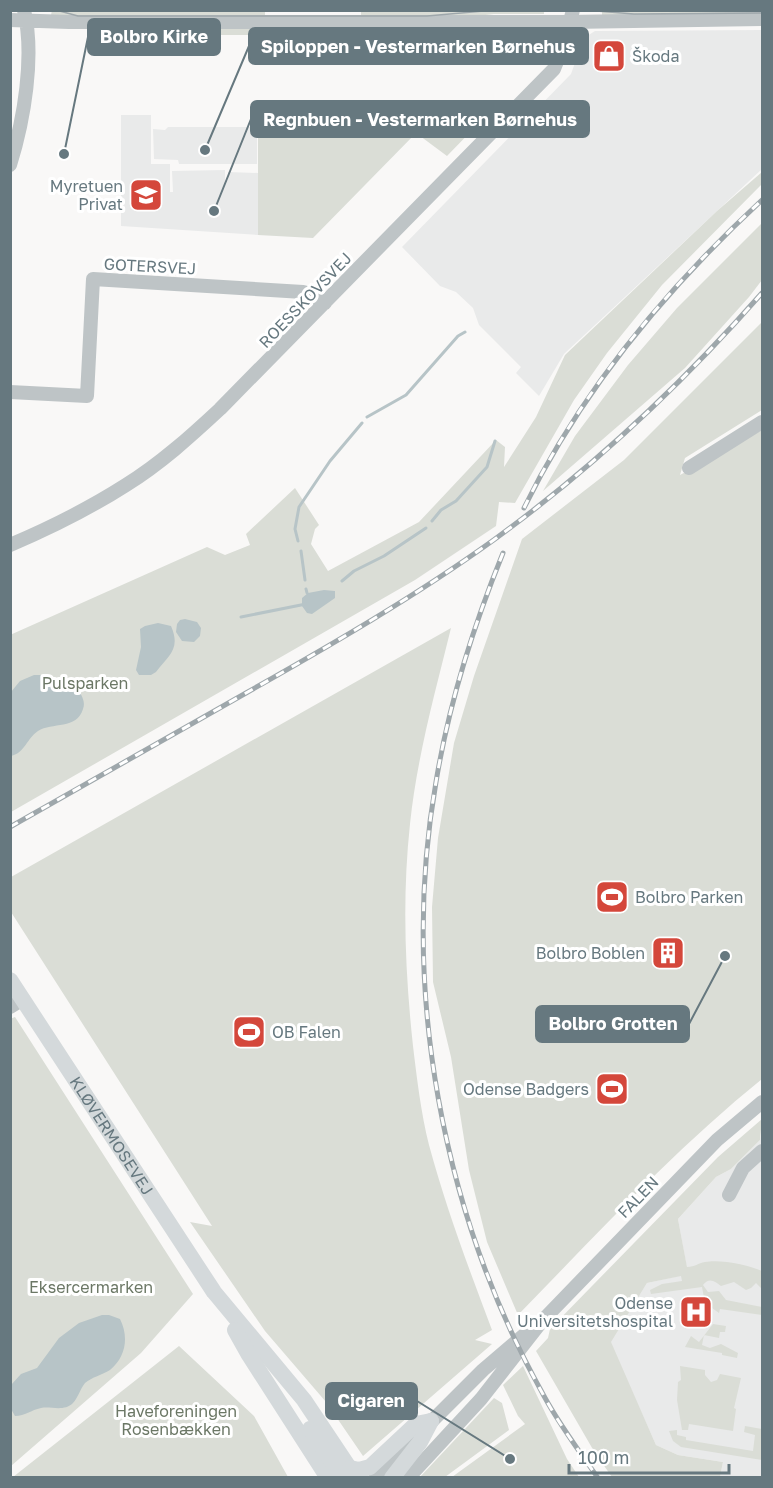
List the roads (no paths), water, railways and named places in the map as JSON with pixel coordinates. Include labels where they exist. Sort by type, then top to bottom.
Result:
[{"type":"main road","name":"KLØVERMOSEVEJ","points":[[10,980],[16,1003],[214,1292],[249,1355],[328,1478]]},
{"type":"main road","name":"KLØVERMOSEVEJ","points":[[214,1292],[304,1400],[350,1474]]},
{"type":"main road","points":[[280,1404],[305,1421],[350,1474],[370,1467],[416,1424],[431,1420]]},
{"type":"main road","points":[[280,1404],[285,1427],[316,1478]]},
{"type":"main road","points":[[392,1478],[420,1442],[431,1420]]},
{"type":"street","points":[[569,14],[578,10]]},
{"type":"street","points":[[10,20],[25,15],[96,22],[569,14],[762,20]]},
{"type":"street","name":"ROESSKOVSVEJ","points":[[10,545],[78,513],[127,485],[175,449],[226,403],[554,69],[564,44],[569,14]]},
{"type":"street","points":[[10,165],[24,108],[28,34],[25,15]]},
{"type":"street","name":"GOTERSVEJ","points":[[10,392],[87,396],[93,279],[303,292],[324,303]]},
{"type":"street","points":[[689,468],[762,422]]},
{"type":"street","name":"FALEN","points":[[408,1478],[474,1408],[542,1321],[717,1140],[762,1102]]},
{"type":"street","points":[[729,1195],[743,1168],[762,1150]]},
{"type":"street","name":"FALEN","points":[[375,1478],[494,1359],[542,1321]]},
{"type":"waterway","points":[[367,417],[406,395],[458,336],[465,332]]},
{"type":"waterway","points":[[298,541],[295,529],[299,507],[330,461],[362,423]]},
{"type":"waterway","points":[[432,521],[441,510],[456,501],[487,467],[495,441]]},
{"type":"waterway","points":[[342,581],[354,571],[384,556],[426,528]]},
{"type":"waterway","points":[[301,551],[305,580]]},
{"type":"waterway","points":[[306,589],[307,593]]},
{"type":"waterway","points":[[241,617],[306,604]]},
{"type":"tram line","points":[[56,10],[78,16],[427,16],[495,10]]},
{"type":"tram line","points":[[584,10],[634,14],[762,13]]},
{"type":"railway","points":[[524,508],[572,422],[629,343],[692,269],[762,200]]},
{"type":"railway","points":[[10,827],[341,638],[404,600],[495,539],[567,483],[636,423],[732,327],[762,293]]},
{"type":"railway","points":[[503,553],[463,666],[436,782],[426,860],[423,939],[427,1019],[438,1098],[456,1176],[479,1252],[509,1326],[544,1396],[598,1478]]},
{"type":"place","name":"Škoda","points":[[609,56]]},
{"type":"place","name":"Spiloppen - Vestermarken Børnehus","points":[[205,150]]},
{"type":"place","name":"Bolbro Kirke","points":[[64,154]]},
{"type":"place","name":"Myretuen Privat","points":[[146,195]]},
{"type":"place","name":"Regnbuen - Vestermarken Børnehus","points":[[214,211]]},
{"type":"place","name":"Bolbro Parken","points":[[612,897]]},
{"type":"place","name":"Bolbro Boblen","points":[[668,953]]},
{"type":"place","name":"Bolbro Grotten","points":[[725,956]]},
{"type":"place","name":"OB Falen","points":[[249,1032]]},
{"type":"place","name":"Odense Badgers","points":[[612,1089]]},
{"type":"place","name":"Odense Universitetshospital","points":[[696,1312]]},
{"type":"place","name":"Cigaren","points":[[510,1459]]},
{"type":"park label","name":"Pulsparken","points":[[85,683]]},
{"type":"park label","name":"Eksercermarken","points":[[91,1287]]},
{"type":"park label","name":"Haveforeningen Rosenbækken","points":[[176,1420]]}]
